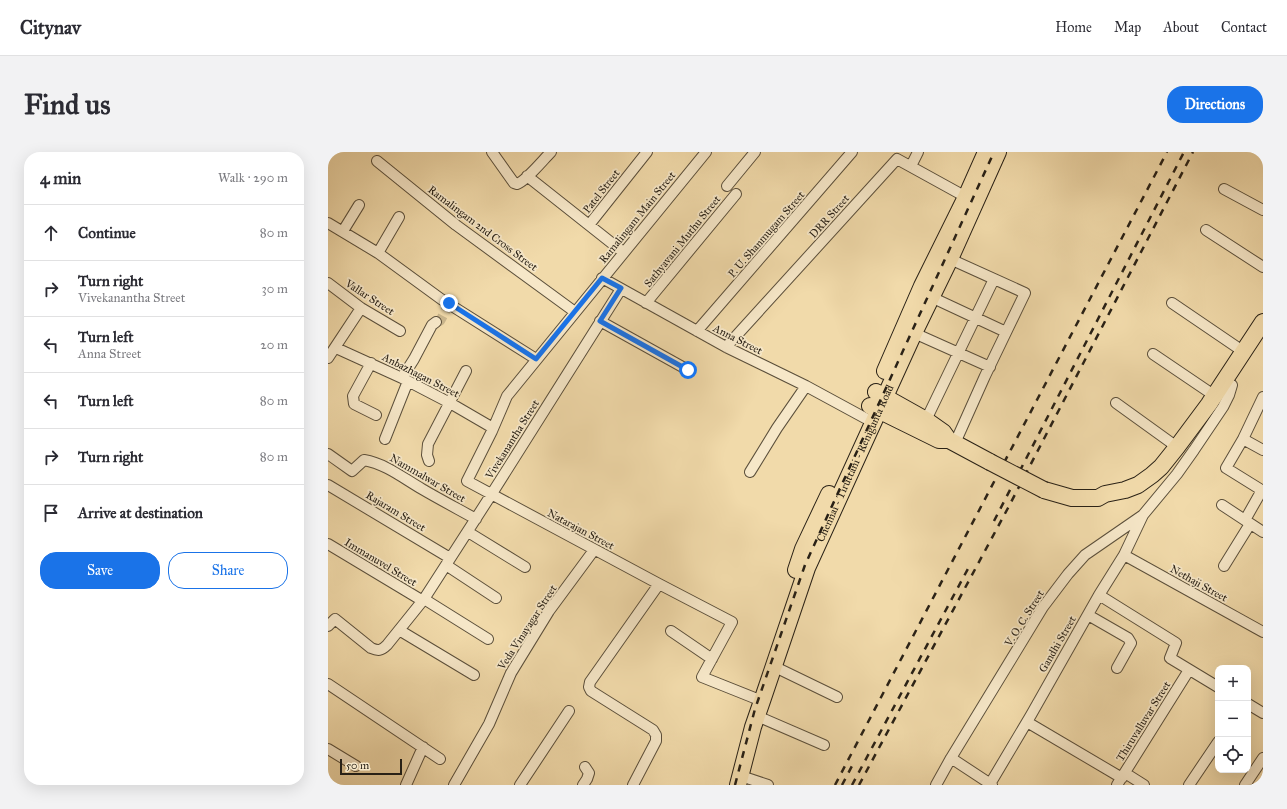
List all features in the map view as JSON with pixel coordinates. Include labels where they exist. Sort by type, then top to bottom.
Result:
[{"type":"main road","name":"Chennai - Tiruttani - Renigunta Road","points":[[736,782],[756,698],[803,549],[915,322],[986,152]]},
{"type":"main road","name":"Chennai - Tiruttani - Renigunta Road","points":[[915,322],[931,297],[950,259],[998,152]]},
{"type":"main road","points":[[1098,498],[1105,494],[1125,490],[1138,485],[1152,476],[1161,467],[1213,403],[1232,385],[1258,337],[1263,322]]},
{"type":"main road","points":[[875,405],[939,440],[952,442],[1044,490],[1072,498],[1098,498],[1105,502],[1128,498],[1142,493],[1156,484],[1173,466],[1244,352],[1258,337]]},
{"type":"main road","name":"Chennai - Tiruttani - Renigunta Road","points":[[736,782],[757,716],[756,698],[773,666],[807,568],[875,405]]},
{"type":"main road","points":[[875,405],[926,420],[943,432],[952,442]]},
{"type":"street","points":[[492,152],[514,183],[517,184],[519,184],[551,152]]},
{"type":"street","name":"Patel Street","points":[[589,225],[647,152]]},
{"type":"street","name":"Ramalingam Main Street","points":[[491,495],[467,481],[507,396],[706,152]]},
{"type":"street","points":[[727,186],[755,152]]},
{"type":"street","name":"P. U. Shanmugam Street","points":[[697,331],[852,152]]},
{"type":"street","points":[[911,166],[918,152]]},
{"type":"street","name":"DRR Street","points":[[726,347],[897,159],[966,197]]},
{"type":"street","name":"Ramalingam 2nd Cross Street","points":[[377,161],[456,225],[575,312]]},
{"type":"street","points":[[527,176],[623,252]]},
{"type":"street","points":[[1224,189],[1263,210]]},
{"type":"street","name":"Sathyavani Muthu Street","points":[[646,303],[736,194]]},
{"type":"street","points":[[343,231],[359,205]]},
{"type":"street","points":[[378,253],[399,217]]},
{"type":"street","points":[[328,223],[378,253],[448,306],[536,359]]},
{"type":"street","points":[[1206,230],[1263,267]]},
{"type":"street","points":[[950,259],[1025,293],[952,442]]},
{"type":"street","name":"Anna Street","points":[[602,278],[726,347],[806,386],[875,405]]},
{"type":"street","points":[[926,420],[994,279]]},
{"type":"street","name":"Vallar Street","points":[[328,283],[362,308],[400,331]]},
{"type":"street","name":"Vivekanantha Street","points":[[328,626],[335,619],[371,648],[378,651],[383,649],[424,600],[621,288]]},
{"type":"street","points":[[931,297],[1006,332]]},
{"type":"street","points":[[1172,303],[1244,352]]},
{"type":"street","points":[[328,358],[362,308]]},
{"type":"street","points":[[600,321],[688,370]]},
{"type":"street","points":[[385,439],[405,379],[432,324],[436,322]]},
{"type":"street","points":[[915,322],[958,353],[990,367]]},
{"type":"street","name":"Anbazhagan Street","points":[[336,348],[405,379],[493,428]]},
{"type":"street","points":[[1153,354],[1213,403]]},
{"type":"street","points":[[371,363],[352,400],[354,404],[376,416]]},
{"type":"street","points":[[428,461],[428,444],[466,371]]},
{"type":"street","points":[[1143,515],[1177,474],[1194,450],[1223,407],[1232,385]]},
{"type":"street","points":[[750,472],[777,428],[806,386]]},
{"type":"street","points":[[1224,566],[1263,491],[1226,468],[1243,439],[1263,397]]},
{"type":"street","points":[[1116,403],[1176,447]]},
{"type":"street","points":[[1243,439],[1263,450]]},
{"type":"street","name":"Nammalwar Street","points":[[328,454],[352,471],[364,460],[373,461],[386,466],[421,489],[476,519]]},
{"type":"street","name":"Rajaram Street","points":[[328,485],[448,562],[496,598]]},
{"type":"street","name":"Natarajan Street","points":[[491,495],[732,622],[712,659]]},
{"type":"street","points":[[1222,505],[1263,532]]},
{"type":"street","name":"Gandhi Street","points":[[991,784],[1124,554],[1143,515]]},
{"type":"street","name":"V. O. C. Street","points":[[936,785],[1043,608],[1068,574],[1086,555],[1143,515]]},
{"type":"street","points":[[468,532],[525,567]]},
{"type":"street","name":"Immanuvel Street","points":[[328,544],[488,639]]},
{"type":"street","name":"Veda Vinayagar Street","points":[[454,785],[489,724],[511,672],[549,611],[594,550]]},
{"type":"street","name":"Nethaji Street","points":[[1124,554],[1263,632]]},
{"type":"street","points":[[633,785],[656,741],[656,735],[653,730],[592,691],[589,687],[590,682],[659,584]]},
{"type":"street","points":[[1099,595],[1176,643],[1170,658],[1215,685]]},
{"type":"street","points":[[1088,614],[1128,638],[1131,643],[1117,668]]},
{"type":"street","points":[[399,630],[474,675]]},
{"type":"street","points":[[671,631],[712,659],[702,677],[756,698]]},
{"type":"street","points":[[773,666],[837,697]]},
{"type":"street","name":"Thiruvalluvar Street","points":[[1122,779],[1189,670]]},
{"type":"street","points":[[328,684],[440,759]]},
{"type":"street","points":[[1251,706],[1263,713]]},
{"type":"street","points":[[520,785],[569,711]]},
{"type":"street","points":[[757,716],[824,745]]},
{"type":"street","points":[[1027,722],[1122,779],[1144,785]]},
{"type":"street","points":[[1189,785],[1215,746]]},
{"type":"street","points":[[406,785],[423,747]]},
{"type":"street","points":[[328,749],[356,766]]},
{"type":"street","points":[[951,758],[991,784]]},
{"type":"street","points":[[1245,785],[1263,758]]},
{"type":"street","points":[[583,785],[589,773],[585,767]]},
{"type":"street","points":[[736,782],[768,785]]},
{"type":"tunnel","points":[[436,322],[440,321],[447,308]]},
{"type":"railway","points":[[735,785],[755,709],[805,565],[994,152]]},
{"type":"railway","points":[[835,785],[1167,152]]},
{"type":"railway","points":[[994,521],[1184,152]]},
{"type":"railway","points":[[859,785],[1008,508],[1193,152]]},
{"type":"railway","points":[[852,785],[970,565]]},
{"type":"railway","points":[[842,785],[852,766]]},
{"type":"route","points":[[449,303],[536,359],[602,278],[621,288],[600,321],[688,370]]}]
